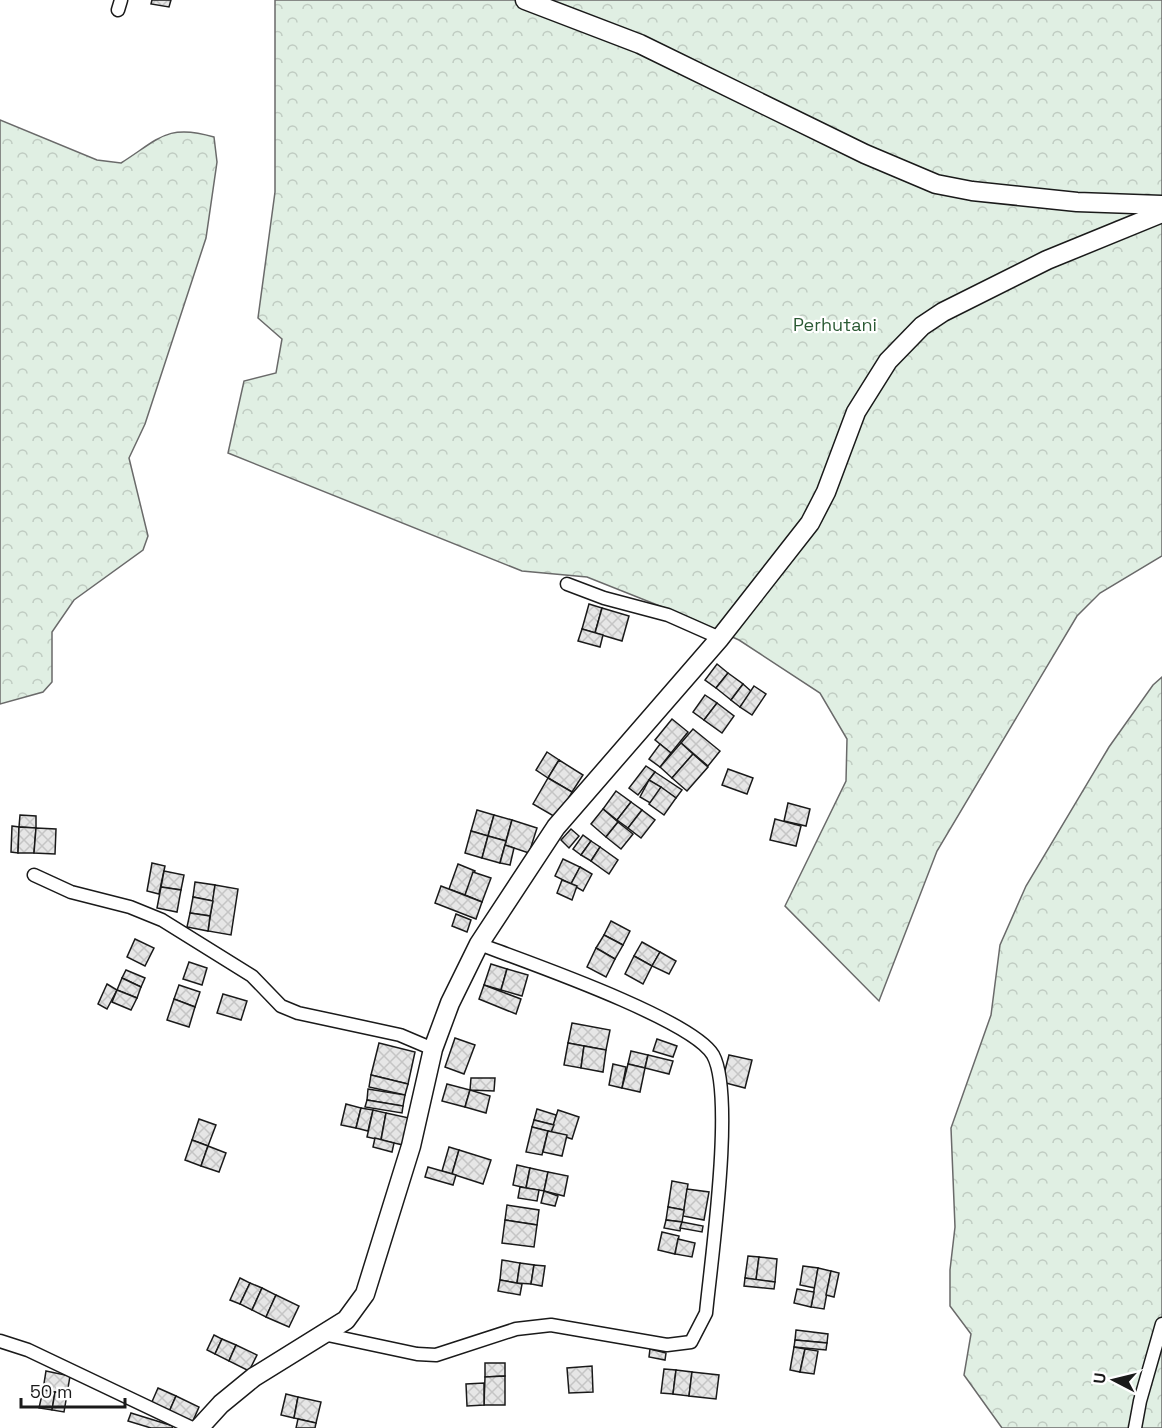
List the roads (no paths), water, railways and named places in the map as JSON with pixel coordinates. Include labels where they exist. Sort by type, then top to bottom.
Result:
[{"type":"street","points":[[525,0],[640,44],[874,158],[936,184],[972,191],[1077,202],[1162,205]]},
{"type":"street","points":[[199,1428],[221,1404],[254,1377],[345,1320],[365,1294],[411,1146],[432,1049],[450,1003],[479,944],[556,827],[720,638],[810,523],[825,492],[856,412],[888,361],[906,340],[943,312],[1047,260],[1162,213]]},
{"type":"street","points":[[567,584],[604,598],[668,615],[720,638]]},
{"type":"street","points":[[34,875],[70,892],[130,907],[162,920],[252,976],[281,1006],[306,1015],[400,1035],[432,1049]]},
{"type":"street","points":[[323,1334],[417,1354],[436,1355],[516,1329],[551,1325],[667,1345],[691,1342],[699,1331],[706,1313],[722,1133],[718,1069],[714,1057],[702,1043],[642,1008],[479,944]]},
{"type":"street","points":[[1135,1428],[1140,1401],[1162,1324]]},
{"type":"street","points":[[0,1341],[38,1354],[192,1428]]},
{"type":"park label","name":"Perhutani","points":[[835,325]]}]
